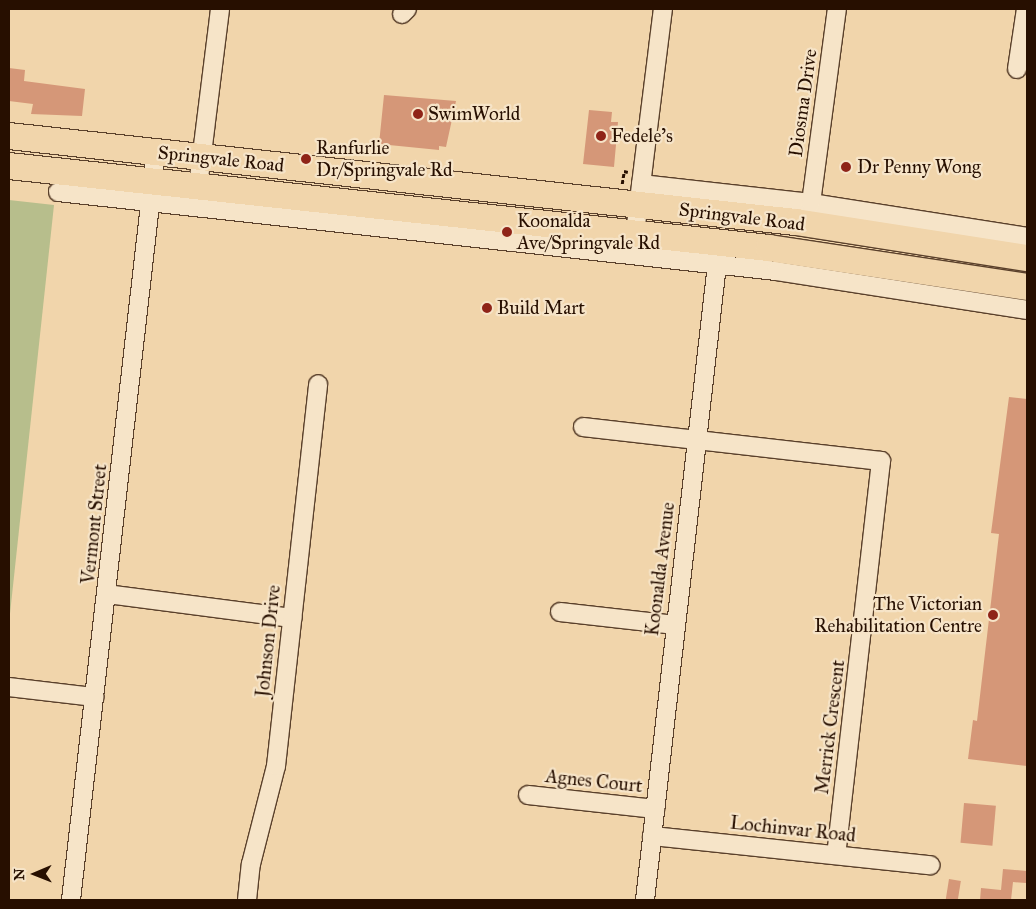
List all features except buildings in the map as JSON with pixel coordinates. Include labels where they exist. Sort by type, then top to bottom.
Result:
[{"type":"highway","name":"Springvale Road","points":[[9,136],[201,157],[640,194],[809,224],[1027,258]]},
{"type":"highway","name":"Springvale Road","points":[[9,166],[151,192],[198,186],[635,234],[718,254],[1027,288]]},
{"type":"street","points":[[198,186],[220,9]]},
{"type":"street","points":[[635,234],[663,9]]},
{"type":"street","name":"Diosma Drive","points":[[811,204],[837,9]]},
{"type":"street","points":[[1017,69],[1026,9]]},
{"type":"street","name":"Vermont Street","points":[[71,900],[156,152]]},
{"type":"street","name":"Springvale Road","points":[[58,192],[151,192],[718,254],[832,278],[1027,310]]},
{"type":"street","name":"Springvale Road","points":[[640,194],[811,204],[1027,237]]},
{"type":"street","name":"Koonalda Avenue","points":[[645,900],[718,254]]},
{"type":"street","name":"Johnson Drive","points":[[247,900],[251,864],[276,766],[318,384]]},
{"type":"street","points":[[583,427],[697,439]]},
{"type":"street","name":"Merrick Crescent","points":[[697,439],[881,461],[836,854]]},
{"type":"street","points":[[107,594],[292,618]]},
{"type":"street","points":[[560,612],[675,625]]},
{"type":"street","points":[[9,687],[94,698]]},
{"type":"street","name":"Agnes Court","points":[[528,795],[655,809]]},
{"type":"street","name":"Lochinvar Road","points":[[652,836],[836,854],[930,866]]},
{"type":"green space","points":[[9,200],[54,205],[9,623]]},
{"type":"place","name":"SwimWorld","points":[[418,114]]},
{"type":"place","name":"Fedele's","points":[[601,136]]},
{"type":"place","name":"Ranfurlie Dr/Springvale Rd","points":[[306,159]]},
{"type":"place","name":"Dr Penny Wong","points":[[846,167]]},
{"type":"place","name":"Koonalda Ave/Springvale Rd","points":[[507,232]]},
{"type":"place","name":"Build Mart","points":[[487,308]]},
{"type":"place","name":"The Victorian Rehabilitation Centre","points":[[993,615]]}]
